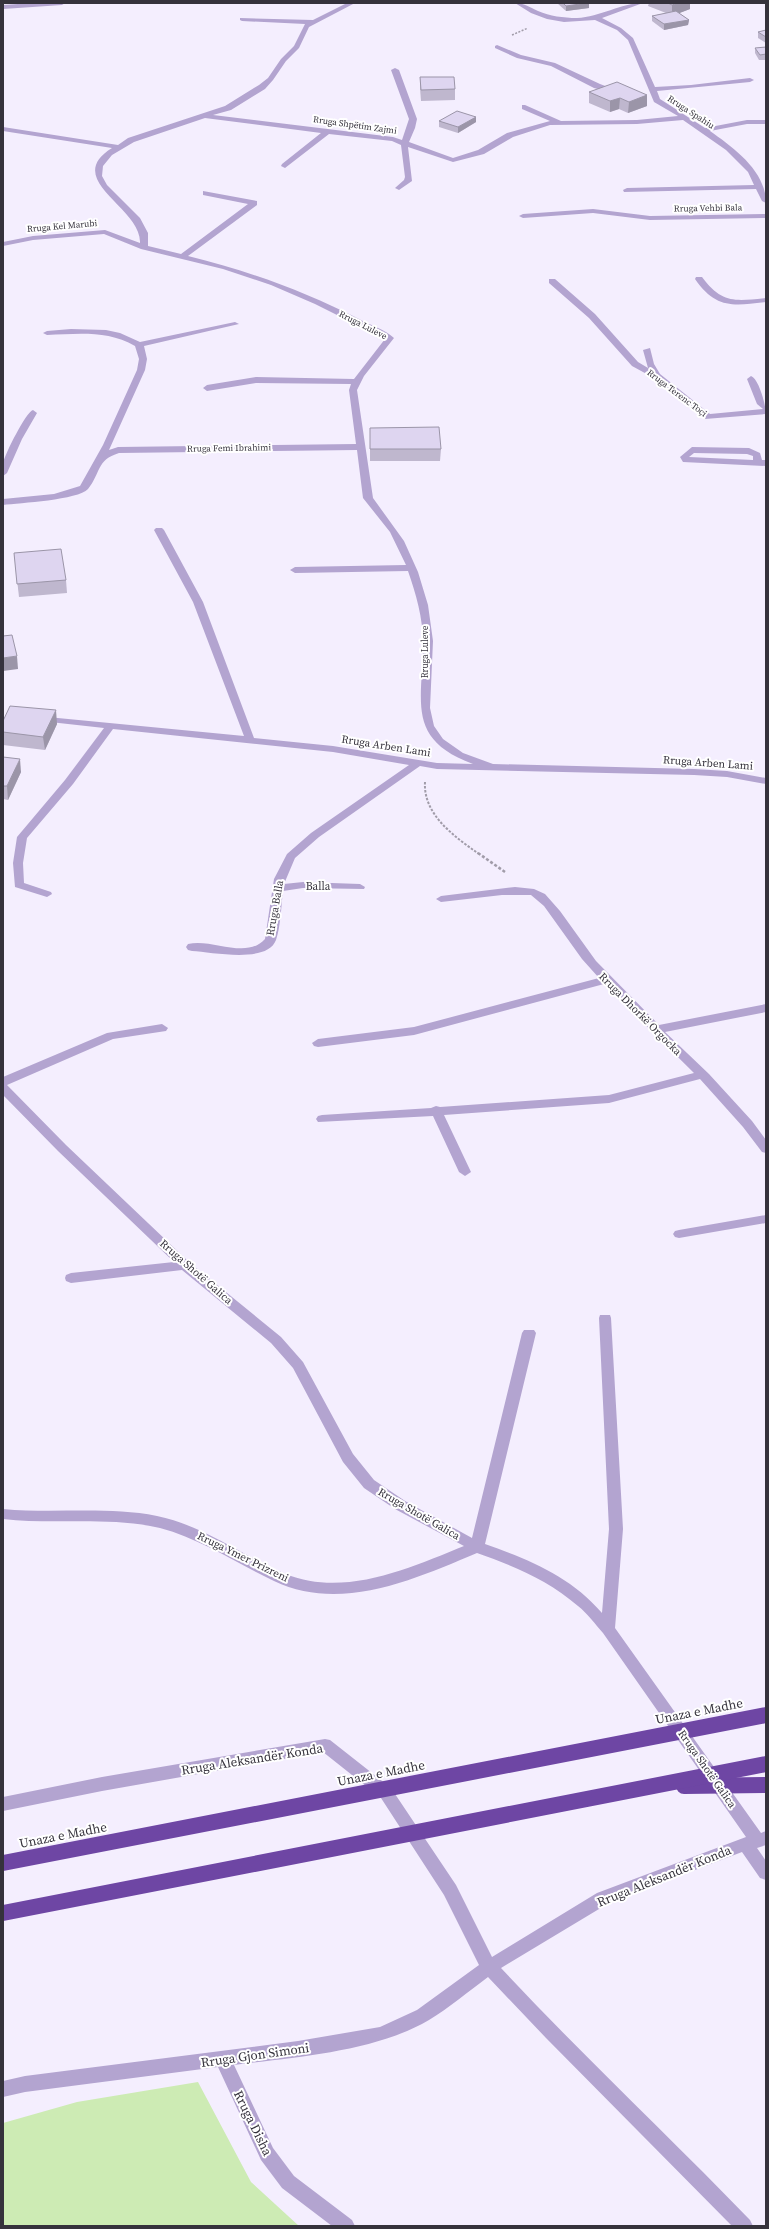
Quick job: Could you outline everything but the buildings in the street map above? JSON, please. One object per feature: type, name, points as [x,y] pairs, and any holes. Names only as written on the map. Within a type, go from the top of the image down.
[{"type":"highway","name":"Unaza e Madhe","points":[[3,1863],[766,1714]]},
{"type":"highway","points":[[3,1913],[766,1764]]},
{"type":"highway","points":[[653,1786],[766,1785]]},
{"type":"street","points":[[3,7],[62,3]]},
{"type":"street","points":[[144,247],[143,230],[137,221],[102,184],[98,175],[98,168],[102,162],[117,147],[131,140],[228,108],[262,87],[271,79],[283,60],[297,47],[303,29],[352,3]]},
{"type":"street","points":[[518,3],[529,10],[550,18],[572,20],[597,18],[640,3]]},
{"type":"street","name":"Rruga Spahiu","points":[[597,18],[619,29],[631,39],[651,93],[661,104],[704,130],[743,162],[751,171],[766,201]]},
{"type":"street","points":[[242,19],[314,22]]},
{"type":"street","points":[[497,47],[519,57],[553,64],[597,86],[627,94]]},
{"type":"street","points":[[395,70],[413,120],[409,137],[405,142],[405,157],[409,174],[408,181],[400,188]]},
{"type":"street","points":[[651,93],[750,80]]},
{"type":"street","points":[[525,107],[559,122]]},
{"type":"street","name":"Rruga Shpëtim Zajmi","points":[[206,116],[405,142],[440,157],[453,160],[481,152],[510,135],[521,131],[559,122],[637,122],[683,118]]},
{"type":"street","points":[[704,130],[747,122],[766,122]]},
{"type":"street","points":[[3,129],[117,147]]},
{"type":"street","points":[[285,166],[328,131]]},
{"type":"street","points":[[627,190],[759,187]]},
{"type":"street","points":[[183,256],[254,203],[206,192]]},
{"type":"street","name":"Rruga Vehbi Bala","points":[[523,216],[593,211],[650,218],[766,216]]},
{"type":"street","name":"Rruga Kel Marubi","points":[[3,244],[33,238],[105,232],[144,247]]},
{"type":"street","name":"Rruga Luleve","points":[[144,247],[183,256],[275,283],[313,299],[390,338],[356,382],[354,390],[360,447],[368,498],[374,509],[393,532],[410,568],[425,615],[427,660],[423,702],[424,715],[430,730],[454,753],[472,762],[491,767]]},
{"type":"street","points":[[698,279],[713,297],[727,303],[766,300]]},
{"type":"street","name":"Rruga Terenc Toçi","points":[[552,281],[592,316],[611,336],[627,357],[657,376],[708,418],[766,411]]},
{"type":"street","points":[[139,345],[235,324]]},
{"type":"street","points":[[3,502],[54,497],[76,492],[88,482],[141,370],[143,359],[139,345],[121,334],[106,332],[47,333]]},
{"type":"street","points":[[648,350],[650,364],[657,376]]},
{"type":"street","points":[[751,379],[761,404],[766,407]]},
{"type":"street","points":[[207,388],[256,380],[356,382]]},
{"type":"street","points":[[3,473],[18,439],[33,413]]},
{"type":"street","name":"Rruga Femi Ibrahimi","points":[[100,458],[105,454],[118,450],[360,447]]},
{"type":"street","points":[[692,450],[748,451],[757,455],[762,463],[686,460],[684,458],[692,450]]},
{"type":"street","points":[[159,530],[198,602],[250,740]]},
{"type":"street","points":[[295,570],[410,568]]},
{"type":"street","name":"Rruga Arben Lami","points":[[34,717],[111,724],[333,749],[417,764],[437,766],[694,772],[727,774],[766,781]]},
{"type":"street","points":[[47,894],[19,885],[18,863],[22,837],[69,782],[111,724]]},
{"type":"street","name":"Rruga Balla","points":[[192,947],[246,952],[264,948],[270,940],[279,879],[291,856],[310,839],[417,764]]},
{"type":"street","name":"Balla","points":[[277,888],[304,886],[360,887]]},
{"type":"street","points":[[441,899],[518,891],[535,892]]},
{"type":"street","name":"Rruga Dhorkë Orgocka","points":[[535,892],[548,902],[558,914],[573,939],[605,980],[751,1127],[766,1149]]},
{"type":"street","points":[[318,1043],[414,1031],[605,980]]},
{"type":"street","points":[[655,1030],[766,1008]]},
{"type":"street","points":[[3,1082],[111,1036],[162,1028]]},
{"type":"street","points":[[322,1119],[436,1110],[575,1103],[609,1099],[701,1075]]},
{"type":"street","name":"Rruga Shotë Galica","points":[[3,1088],[62,1148],[185,1265],[276,1340],[298,1365],[348,1458],[369,1484],[400,1505],[477,1548],[525,1564],[555,1581],[584,1602],[608,1629],[756,1841],[766,1873]]},
{"type":"street","points":[[436,1110],[465,1172]]},
{"type":"street","points":[[679,1234],[766,1219]]},
{"type":"street","points":[[72,1278],[185,1265]]},
{"type":"street","points":[[605,1318],[616,1529],[608,1629]]},
{"type":"street","points":[[477,1548],[529,1333]]},
{"type":"street","name":"Rruga Ymer Prizreni","points":[[3,1514],[64,1519],[119,1518],[156,1522],[189,1530],[283,1579],[322,1588],[385,1581],[416,1572],[477,1548]]},
{"type":"street","name":"Rruga Aleksandër Konda","points":[[3,1804],[102,1784],[326,1745],[386,1793],[450,1890],[489,1967],[603,1898],[756,1841]]},
{"type":"street","points":[[489,1967],[521,2002],[694,2172],[744,2226]]},
{"type":"street","name":"Rruga Gjon Simoni","points":[[3,2089],[25,2084],[223,2060],[298,2049],[382,2034],[423,2015],[489,1967]]},
{"type":"street","name":"Rruga Disha","points":[[223,2060],[267,2154],[288,2182],[346,2226]]},
{"type":"path","points":[[497,47],[493,42],[550,18]]},
{"type":"path","points":[[437,766],[427,775],[424,785],[426,799],[433,815],[452,834],[535,892]]},
{"type":"green space","points":[[198,2082],[251,2182],[299,2226],[3,2226],[3,2123],[77,2102]]}]
